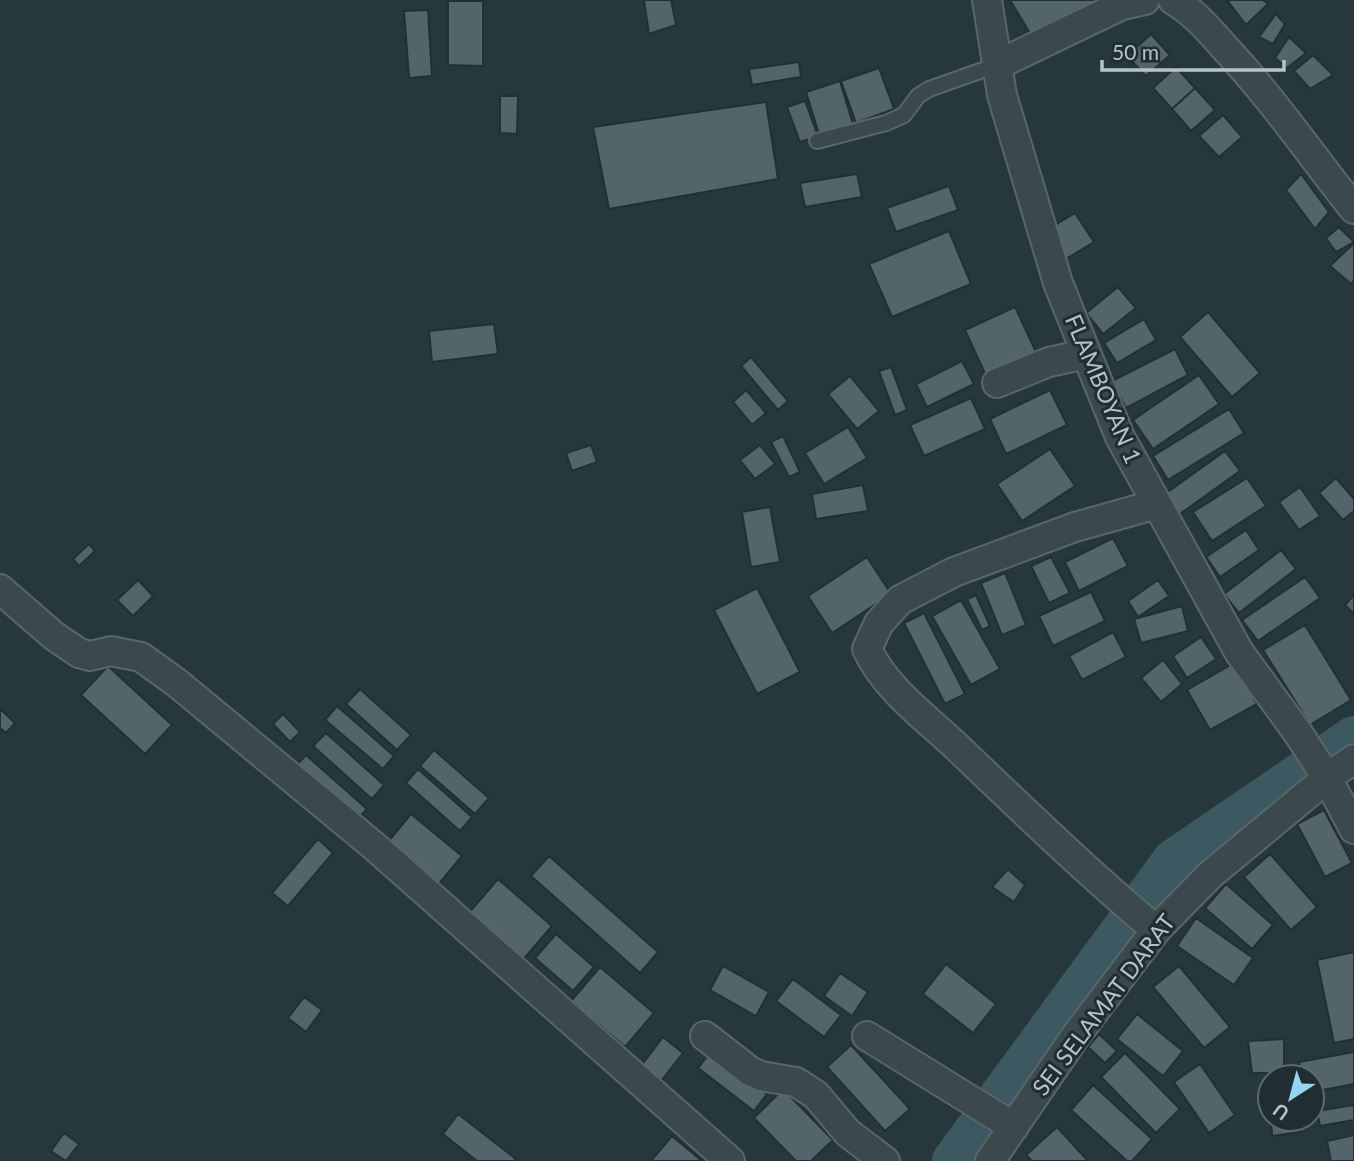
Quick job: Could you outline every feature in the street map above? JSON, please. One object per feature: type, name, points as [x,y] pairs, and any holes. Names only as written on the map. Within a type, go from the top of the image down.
[{"type":"street","name":"FLAMBOYAN 1","points":[[987,0],[1002,95],[1058,283],[1120,437],[1240,652],[1327,778],[1354,829]]},
{"type":"street","points":[[997,65],[1122,5],[1145,0]]},
{"type":"street","points":[[1173,0],[1186,8],[1267,94],[1354,209]]},
{"type":"street","points":[[997,383],[1049,362],[1086,354]]},
{"type":"street","points":[[1151,925],[1114,895],[897,690],[875,666],[867,649],[879,623],[900,600],[954,572],[1076,527],[1157,504]]},
{"type":"street","points":[[0,589],[54,636],[79,653],[90,656],[111,650],[141,657],[177,683],[374,846],[730,1161]]},
{"type":"street","name":"SEI SELAMAT DARAT","points":[[990,1161],[1008,1123],[1075,1037],[1151,925],[1327,778],[1354,759]]},
{"type":"street","points":[[705,1036],[750,1071],[761,1076],[796,1082],[816,1095],[848,1133],[884,1161]]},
{"type":"street","points":[[867,1036],[1008,1123]]},
{"type":"lane","points":[[817,141],[895,119],[904,115],[918,96],[929,89],[997,65]]},
{"type":"building","points":[[644,0],[671,0],[676,25],[649,34]]},
{"type":"building","points":[[1010,0],[1100,0],[1034,40]]},
{"type":"building","points":[[1227,0],[1263,0],[1268,4],[1246,25]]},
{"type":"building","points":[[448,1],[483,1],[483,66],[448,65]]},
{"type":"building","points":[[428,10],[432,76],[409,78],[404,11]]},
{"type":"building","points":[[1276,14],[1285,24],[1273,44],[1259,37]]},
{"type":"building","points":[[1151,34],[1170,55],[1146,76],[1127,56]]},
{"type":"building","points":[[1289,37],[1306,53],[1287,68],[1275,58]]},
{"type":"building","points":[[1313,55],[1333,75],[1310,89],[1294,71]]},
{"type":"building","points":[[799,62],[801,77],[752,85],[749,69]]},
{"type":"building","points":[[1176,67],[1195,88],[1172,109],[1153,88]]},
{"type":"building","points":[[879,68],[894,109],[856,123],[841,81]]},
{"type":"building","points":[[840,81],[853,124],[819,134],[806,92]]},
{"type":"building","points":[[1195,88],[1215,110],[1191,131],[1172,109]]},
{"type":"building","points":[[500,96],[518,96],[517,134],[500,133]]},
{"type":"building","points":[[805,101],[818,136],[800,142],[787,107]]},
{"type":"building","points":[[766,102],[778,179],[609,209],[593,127]]},
{"type":"building","points":[[1223,115],[1242,137],[1219,157],[1199,136]]},
{"type":"building","points":[[857,174],[862,197],[805,207],[800,183]]},
{"type":"building","points":[[1301,174],[1329,212],[1315,229],[1286,190]]},
{"type":"building","points":[[949,186],[958,210],[896,232],[887,208]]},
{"type":"building","points":[[1075,213],[1094,242],[1066,259],[1047,230]]},
{"type":"building","points":[[1339,227],[1354,242],[1336,252],[1326,238]]},
{"type":"building","points":[[949,231],[971,284],[892,317],[869,264]]},
{"type":"building","points":[[1354,243],[1354,280],[1351,284],[1330,266]]},
{"type":"building","points":[[1118,287],[1136,308],[1103,334],[1086,313]]},
{"type":"building","points":[[1015,307],[1037,354],[987,378],[965,330]]},
{"type":"building","points":[[1208,312],[1260,373],[1232,397],[1180,337]]},
{"type":"building","points":[[1144,319],[1156,340],[1117,363],[1104,343]]},
{"type":"building","points":[[494,324],[498,354],[432,362],[429,331]]},
{"type":"building","points":[[1175,349],[1188,375],[1126,408],[1112,381]]},
{"type":"building","points":[[751,357],[788,401],[778,410],[741,366]]},
{"type":"building","points":[[962,361],[974,384],[927,407],[916,384]]},
{"type":"building","points":[[891,367],[907,410],[895,415],[879,371]]},
{"type":"building","points":[[1199,375],[1219,404],[1153,449],[1133,420]]},
{"type":"building","points":[[850,376],[879,411],[857,429],[828,394]]},
{"type":"building","points":[[746,390],[766,413],[752,425],[733,402]]},
{"type":"building","points":[[1050,390],[1067,425],[1006,454],[990,419]]},
{"type":"building","points":[[971,398],[985,429],[924,456],[910,425]]},
{"type":"building","points":[[1229,409],[1244,433],[1168,480],[1153,456]]},
{"type":"building","points":[[848,427],[867,458],[824,484],[805,453]]},
{"type":"building","points":[[783,436],[800,472],[789,477],[771,442]]},
{"type":"building","points":[[591,445],[597,462],[572,471],[566,453]]},
{"type":"building","points":[[760,445],[775,464],[755,479],[740,460]]},
{"type":"building","points":[[1050,449],[1075,486],[1022,521],[997,484]]},
{"type":"building","points":[[1225,451],[1240,471],[1173,519],[1158,499]]},
{"type":"building","points":[[1247,478],[1266,506],[1212,541],[1193,512]]},
{"type":"building","points":[[1336,478],[1354,499],[1354,511],[1343,520],[1319,493]]},
{"type":"building","points":[[863,485],[868,511],[816,519],[812,494]]},
{"type":"building","points":[[1300,487],[1320,516],[1299,530],[1279,502]]},
{"type":"building","points":[[770,507],[780,562],[751,567],[742,512]]},
{"type":"building","points":[[1246,530],[1259,550],[1220,577],[1206,557]]},
{"type":"building","points":[[1113,538],[1128,566],[1079,591],[1065,562]]},
{"type":"building","points":[[89,544],[95,551],[79,566],[73,559]]},
{"type":"building","points":[[1281,550],[1296,569],[1239,613],[1224,594]]},
{"type":"building","points":[[867,557],[891,594],[832,633],[808,596]]},
{"type":"building","points":[[1051,557],[1070,593],[1049,603],[1031,566]]},
{"type":"building","points":[[1005,573],[1026,625],[1002,635],[981,583]]},
{"type":"building","points":[[1305,577],[1320,598],[1258,641],[1242,620]]},
{"type":"building","points":[[138,580],[153,596],[133,616],[117,600]]},
{"type":"building","points":[[1158,580],[1169,596],[1138,617],[1128,601]]},
{"type":"building","points":[[757,588],[800,672],[757,694],[714,610]]},
{"type":"building","points":[[1091,592],[1105,621],[1053,646],[1039,616]]},
{"type":"building","points":[[976,595],[990,626],[982,630],[967,599]]},
{"type":"building","points":[[1354,595],[1354,614],[1345,605]]},
{"type":"building","points":[[961,600],[1000,669],[971,685],[932,616]]},
{"type":"building","points":[[1182,606],[1188,631],[1141,643],[1134,619]]},
{"type":"building","points":[[924,613],[965,694],[945,704],[904,623]]},
{"type":"building","points":[[1305,625],[1351,700],[1310,725],[1263,650]]},
{"type":"building","points":[[1113,632],[1126,657],[1082,680],[1069,656]]},
{"type":"building","points":[[1201,637],[1216,659],[1187,678],[1173,656]]},
{"type":"building","points":[[1163,660],[1182,684],[1161,702],[1141,678]]},
{"type":"building","points":[[1234,663],[1257,704],[1210,730],[1187,690]]},
{"type":"building","points":[[108,666],[172,725],[145,754],[81,695]]},
{"type":"building","points":[[360,689],[411,735],[397,750],[346,704]]},
{"type":"building","points":[[337,706],[394,756],[383,769],[325,720]]},
{"type":"building","points":[[0,709],[15,723],[6,733],[0,728]]},
{"type":"building","points":[[283,714],[300,732],[290,742],[273,724]]},
{"type":"building","points":[[326,733],[384,785],[372,799],[313,746]]},
{"type":"building","points":[[434,750],[489,798],[475,814],[420,766]]},
{"type":"building","points":[[306,755],[367,809],[354,823],[293,769]]},
{"type":"building","points":[[418,769],[472,817],[460,831],[406,783]]},
{"type":"building","points":[[1324,810],[1352,863],[1325,877],[1297,824]]},
{"type":"building","points":[[411,814],[462,856],[438,885],[387,843]]},
{"type":"building","points":[[318,839],[333,853],[288,906],[272,893]]},
{"type":"building","points":[[1270,854],[1317,907],[1291,930],[1244,877]]},
{"type":"building","points":[[549,856],[658,952],[640,973],[531,876]]},
{"type":"building","points":[[1008,869],[1025,885],[1014,902],[992,887]]},
{"type":"building","points":[[498,879],[552,926],[521,962],[467,915]]},
{"type":"building","points":[[1226,884],[1273,925],[1252,949],[1205,908]]},
{"type":"building","points":[[1196,918],[1253,958],[1234,985],[1177,946]]},
{"type":"building","points":[[556,934],[594,967],[573,991],[535,958]]},
{"type":"building","points":[[1354,952],[1354,1039],[1334,1043],[1317,960]]},
{"type":"building","points":[[946,964],[996,1004],[973,1033],[923,994]]},
{"type":"building","points":[[723,966],[769,992],[756,1016],[710,990]]},
{"type":"building","points":[[1179,966],[1230,1027],[1204,1048],[1153,987]]},
{"type":"building","points":[[600,967],[654,1013],[625,1047],[571,1001]]},
{"type":"building","points":[[840,973],[868,992],[852,1016],[824,996]]},
{"type":"building","points":[[793,979],[841,1015],[824,1037],[776,1001]]},
{"type":"building","points":[[304,997],[322,1010],[306,1032],[288,1018]]},
{"type":"building","points":[[1137,1014],[1183,1051],[1163,1076],[1117,1039]]},
{"type":"building","points":[[1099,1034],[1117,1051],[1105,1063],[1088,1047]]},
{"type":"building","points":[[663,1037],[683,1053],[661,1081],[641,1066]]},
{"type":"building","points":[[1284,1039],[1284,1063],[1256,1063],[1256,1073],[1252,1073],[1248,1041]]},
{"type":"building","points":[[851,1045],[910,1109],[885,1131],[827,1067]]},
{"type":"building","points":[[712,1050],[767,1094],[754,1111],[698,1068]]},
{"type":"building","points":[[1354,1052],[1354,1084],[1326,1089],[1326,1063],[1299,1062]]},
{"type":"building","points":[[1125,1053],[1180,1109],[1156,1133],[1101,1077]]},
{"type":"building","points":[[1200,1064],[1235,1115],[1209,1133],[1174,1082]]},
{"type":"building","points":[[1093,1085],[1152,1139],[1132,1161],[1127,1161],[1071,1110]]},
{"type":"building","points":[[783,1089],[833,1140],[811,1161],[796,1161],[754,1118]]},
{"type":"building","points":[[1354,1105],[1354,1120],[1326,1125],[1326,1110]]},
{"type":"building","points":[[458,1114],[516,1159],[477,1161],[443,1134]]},
{"type":"building","points":[[1057,1127],[1088,1161],[1032,1161],[1026,1155]]},
{"type":"building","points":[[64,1133],[79,1144],[66,1161],[51,1151]]},
{"type":"building","points":[[1272,1133],[1293,1133],[1272,1136]]},
{"type":"building","points":[[1354,1135],[1354,1161],[1331,1161],[1327,1141]]},
{"type":"building","points":[[672,1136],[702,1161],[651,1161]]},
{"type":"waterway","points":[[954,1161],[1174,861],[1354,738]]}]
